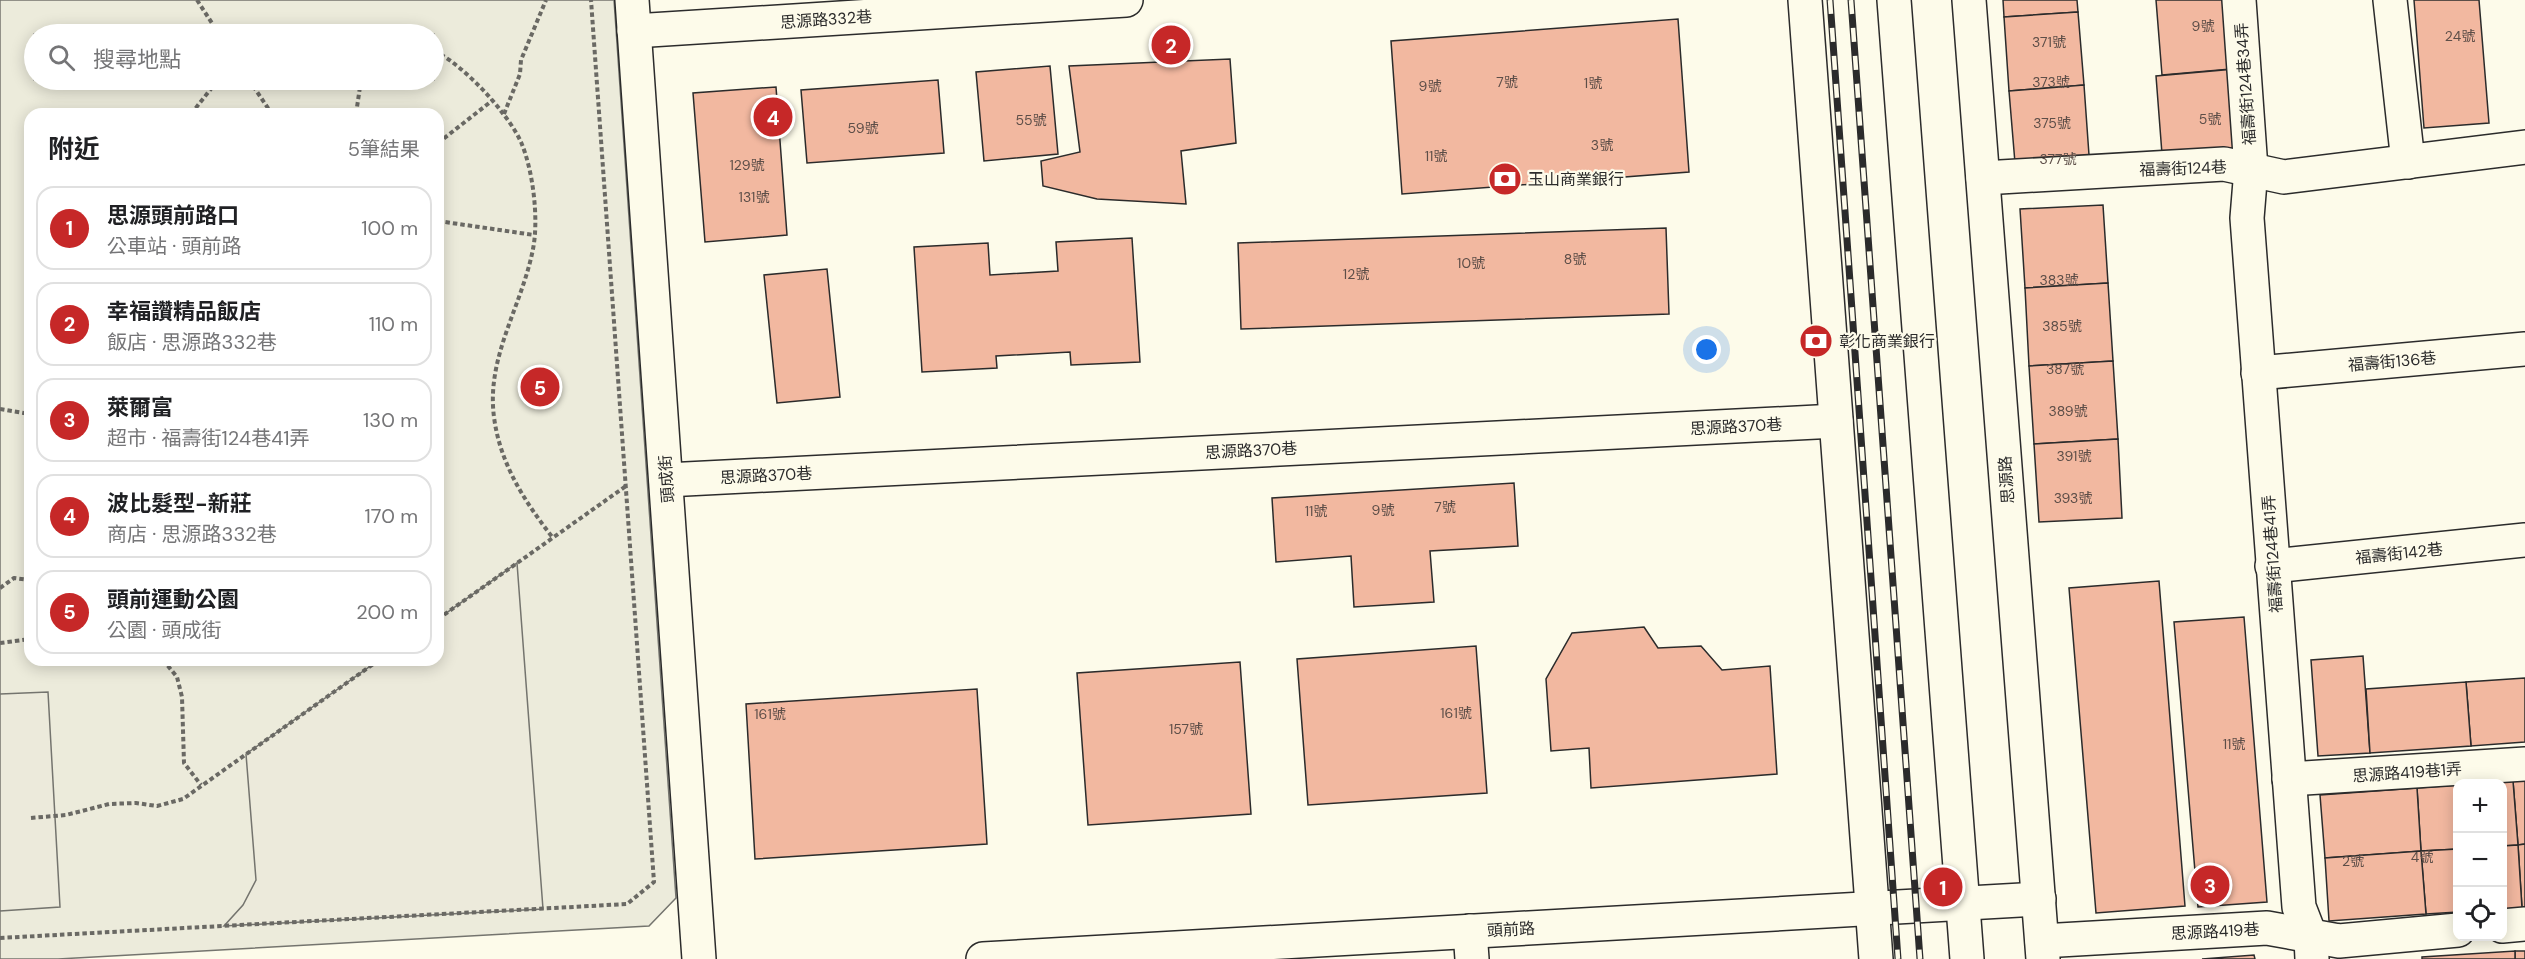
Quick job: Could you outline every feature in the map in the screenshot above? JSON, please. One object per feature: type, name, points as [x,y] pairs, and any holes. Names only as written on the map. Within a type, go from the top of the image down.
[{"type":"street","name":"思源路332巷","points":[[633,15],[1126,0]]},
{"type":"street","points":[[1805,0],[1876,959]]},
{"type":"street","points":[[1894,0],[1967,959]]},
{"type":"street","name":"思源路","points":[[1969,0],[2043,950]]},
{"type":"street","name":"福壽街124巷34弄","points":[[2239,0],[2251,169]]},
{"type":"street","points":[[2390,0],[2408,162]]},
{"type":"street","name":"頭成街","points":[[633,15],[699,959]]},
{"type":"street","name":"福壽街124巷","points":[[1983,178],[2224,164],[2284,177],[2525,147]]},
{"type":"street","name":"福壽街124巷41弄","points":[[2251,169],[2247,218],[2272,566],[2299,907],[2312,948]]},
{"type":"street","name":"福壽街136巷","points":[[2258,373],[2525,350]]},
{"type":"street","name":"思源路370巷","points":[[666,480],[1836,421]]},
{"type":"street","name":"福壽街142巷","points":[[2272,566],[2525,540]]},
{"type":"street","name":"思源路419巷1弄","points":[[2289,779],[2525,764]]},
{"type":"street","name":"頭前路","points":[[983,959],[1471,945],[1873,908],[2038,898]]},
{"type":"street","points":[[2507,926],[2525,924]]},
{"type":"street","name":"思源路419巷","points":[[2043,950],[2267,928],[2312,948],[2339,941],[2453,930]]},
{"type":"path","points":[[197,0],[213,24]]},
{"type":"path","points":[[504,115],[520,74],[521,60],[546,0]]},
{"type":"path","points":[[0,938],[627,904],[654,882],[591,0]]},
{"type":"path","points":[[444,59],[493,100],[504,115],[521,142],[535,200],[533,249],[496,365],[494,416],[504,461],[529,506],[553,538]]},
{"type":"path","points":[[196,108],[210,90]]},
{"type":"path","points":[[256,90],[268,108]]},
{"type":"path","points":[[357,108],[360,90]]},
{"type":"path","points":[[444,138],[493,100]]},
{"type":"path","points":[[444,222],[534,235]]},
{"type":"path","points":[[0,409],[24,413]]},
{"type":"path","points":[[444,615],[626,486]]},
{"type":"path","points":[[0,588],[14,578],[24,579]]},
{"type":"path","points":[[0,643],[24,640]]},
{"type":"path","points":[[168,666],[177,677],[182,697],[184,763],[201,785]]},
{"type":"path","points":[[31,818],[66,815],[109,804],[136,803],[157,806],[183,799],[370,666]]},
{"type":"shaded area","points":[[0,0],[614,0],[676,898],[649,926],[58,959],[0,959]]},
{"type":"shaded area","points":[[517,563],[543,909],[224,926],[243,905],[256,880],[246,754],[371,666],[444,666],[444,615]]},
{"type":"shaded area","points":[[48,692],[60,907],[0,911],[0,694]]},
{"type":"building","points":[[2003,0],[2077,0],[2078,12],[2004,17]]},
{"type":"building","points":[[2156,0],[2225,0],[2231,69],[2162,75]]},
{"type":"building","points":[[2414,0],[2479,0],[2489,123],[2424,128]]},
{"type":"building","points":[[2078,12],[2084,85],[2009,91],[2004,17]]},
{"type":"building","points":[[1678,19],[1689,172],[1402,194],[1391,41]]},
{"type":"building","points":[[1230,59],[1236,143],[1181,151],[1186,204],[1097,199],[1043,186],[1041,161],[1080,152],[1069,66]]},
{"type":"building","points":[[1050,66],[1058,154],[984,161],[976,72]]},
{"type":"building","points":[[2235,69],[2242,147],[2162,154],[2156,76]]},
{"type":"building","points":[[938,80],[944,153],[807,163],[801,90]]},
{"type":"building","points":[[2084,85],[2090,169],[2016,175],[2009,91]]},
{"type":"building","points":[[776,87],[787,235],[705,242],[693,93]]},
{"type":"building","points":[[2103,205],[2108,283],[2025,288],[2020,209]]},
{"type":"building","points":[[1666,228],[1669,314],[1241,329],[1238,243]]},
{"type":"building","points":[[1132,238],[1140,362],[1071,365],[1070,352],[996,356],[997,368],[922,372],[914,247],[988,243],[990,275],[1058,271],[1056,242]]},
{"type":"building","points":[[827,269],[840,397],[777,403],[764,275]]},
{"type":"building","points":[[2108,283],[2113,361],[2029,366],[2025,288]]},
{"type":"building","points":[[2113,361],[2118,439],[2034,444],[2029,366]]},
{"type":"building","points":[[2118,439],[2122,518],[2039,522],[2034,444]]},
{"type":"building","points":[[1514,483],[1518,546],[1430,551],[1434,602],[1354,607],[1351,556],[1276,562],[1272,498]]},
{"type":"building","points":[[2159,581],[2185,906],[2096,913],[2069,588]]},
{"type":"building","points":[[2244,617],[2267,902],[2198,907],[2174,622]]},
{"type":"building","points":[[1644,627],[1658,648],[1701,646],[1722,670],[1770,666],[1777,774],[1591,788],[1589,748],[1551,751],[1546,679],[1572,633]]},
{"type":"building","points":[[1476,646],[1487,793],[1308,805],[1297,659]]},
{"type":"building","points":[[2363,656],[2370,753],[2318,756],[2311,660]]},
{"type":"building","points":[[1240,662],[1251,814],[1088,825],[1077,673]]},
{"type":"building","points":[[2525,678],[2525,742],[2471,746],[2466,682]]},
{"type":"building","points":[[2466,682],[2471,746],[2370,753],[2366,689]]},
{"type":"building","points":[[977,689],[987,844],[755,859],[746,704]]},
{"type":"building","points":[[2525,780],[2525,844],[2518,845],[2513,781]]},
{"type":"building","points":[[2513,781],[2518,845],[2507,846],[2507,782]]},
{"type":"building","points":[[2453,785],[2453,849],[2421,851],[2417,788]]},
{"type":"building","points":[[2417,788],[2421,851],[2325,858],[2320,795]]},
{"type":"building","points":[[2525,844],[2525,908],[2522,908],[2518,845]]},
{"type":"building","points":[[2518,845],[2522,908],[2507,909],[2507,846]]},
{"type":"building","points":[[2453,849],[2453,912],[2426,914],[2421,851]]},
{"type":"building","points":[[2421,851],[2426,914],[2329,921],[2325,858]]},
{"type":"building","points":[[2515,951],[2525,951],[2525,959],[2515,959]]},
{"type":"building","points":[[2515,951],[2515,959],[2422,959],[2422,957]]},
{"type":"building","points":[[2254,955],[2255,959],[2202,959]]},
{"type":"railway","points":[[1830,0],[1898,959]]},
{"type":"railway","points":[[1851,0],[1920,959]]},
{"type":"place","name":"幸福讚精品飯店","points":[[1171,45]]},
{"type":"place","name":"波比髮型-新莊","points":[[773,117]]},
{"type":"place","name":"玉山商業銀行","points":[[1505,179]]},
{"type":"place","name":"彰化商業銀行","points":[[1816,341]]},
{"type":"place","name":"頭前運動公園","points":[[540,387]]},
{"type":"place","name":"萊爾富","points":[[2210,885]]},
{"type":"place","name":"思源頭前路口","points":[[1943,887]]}]
